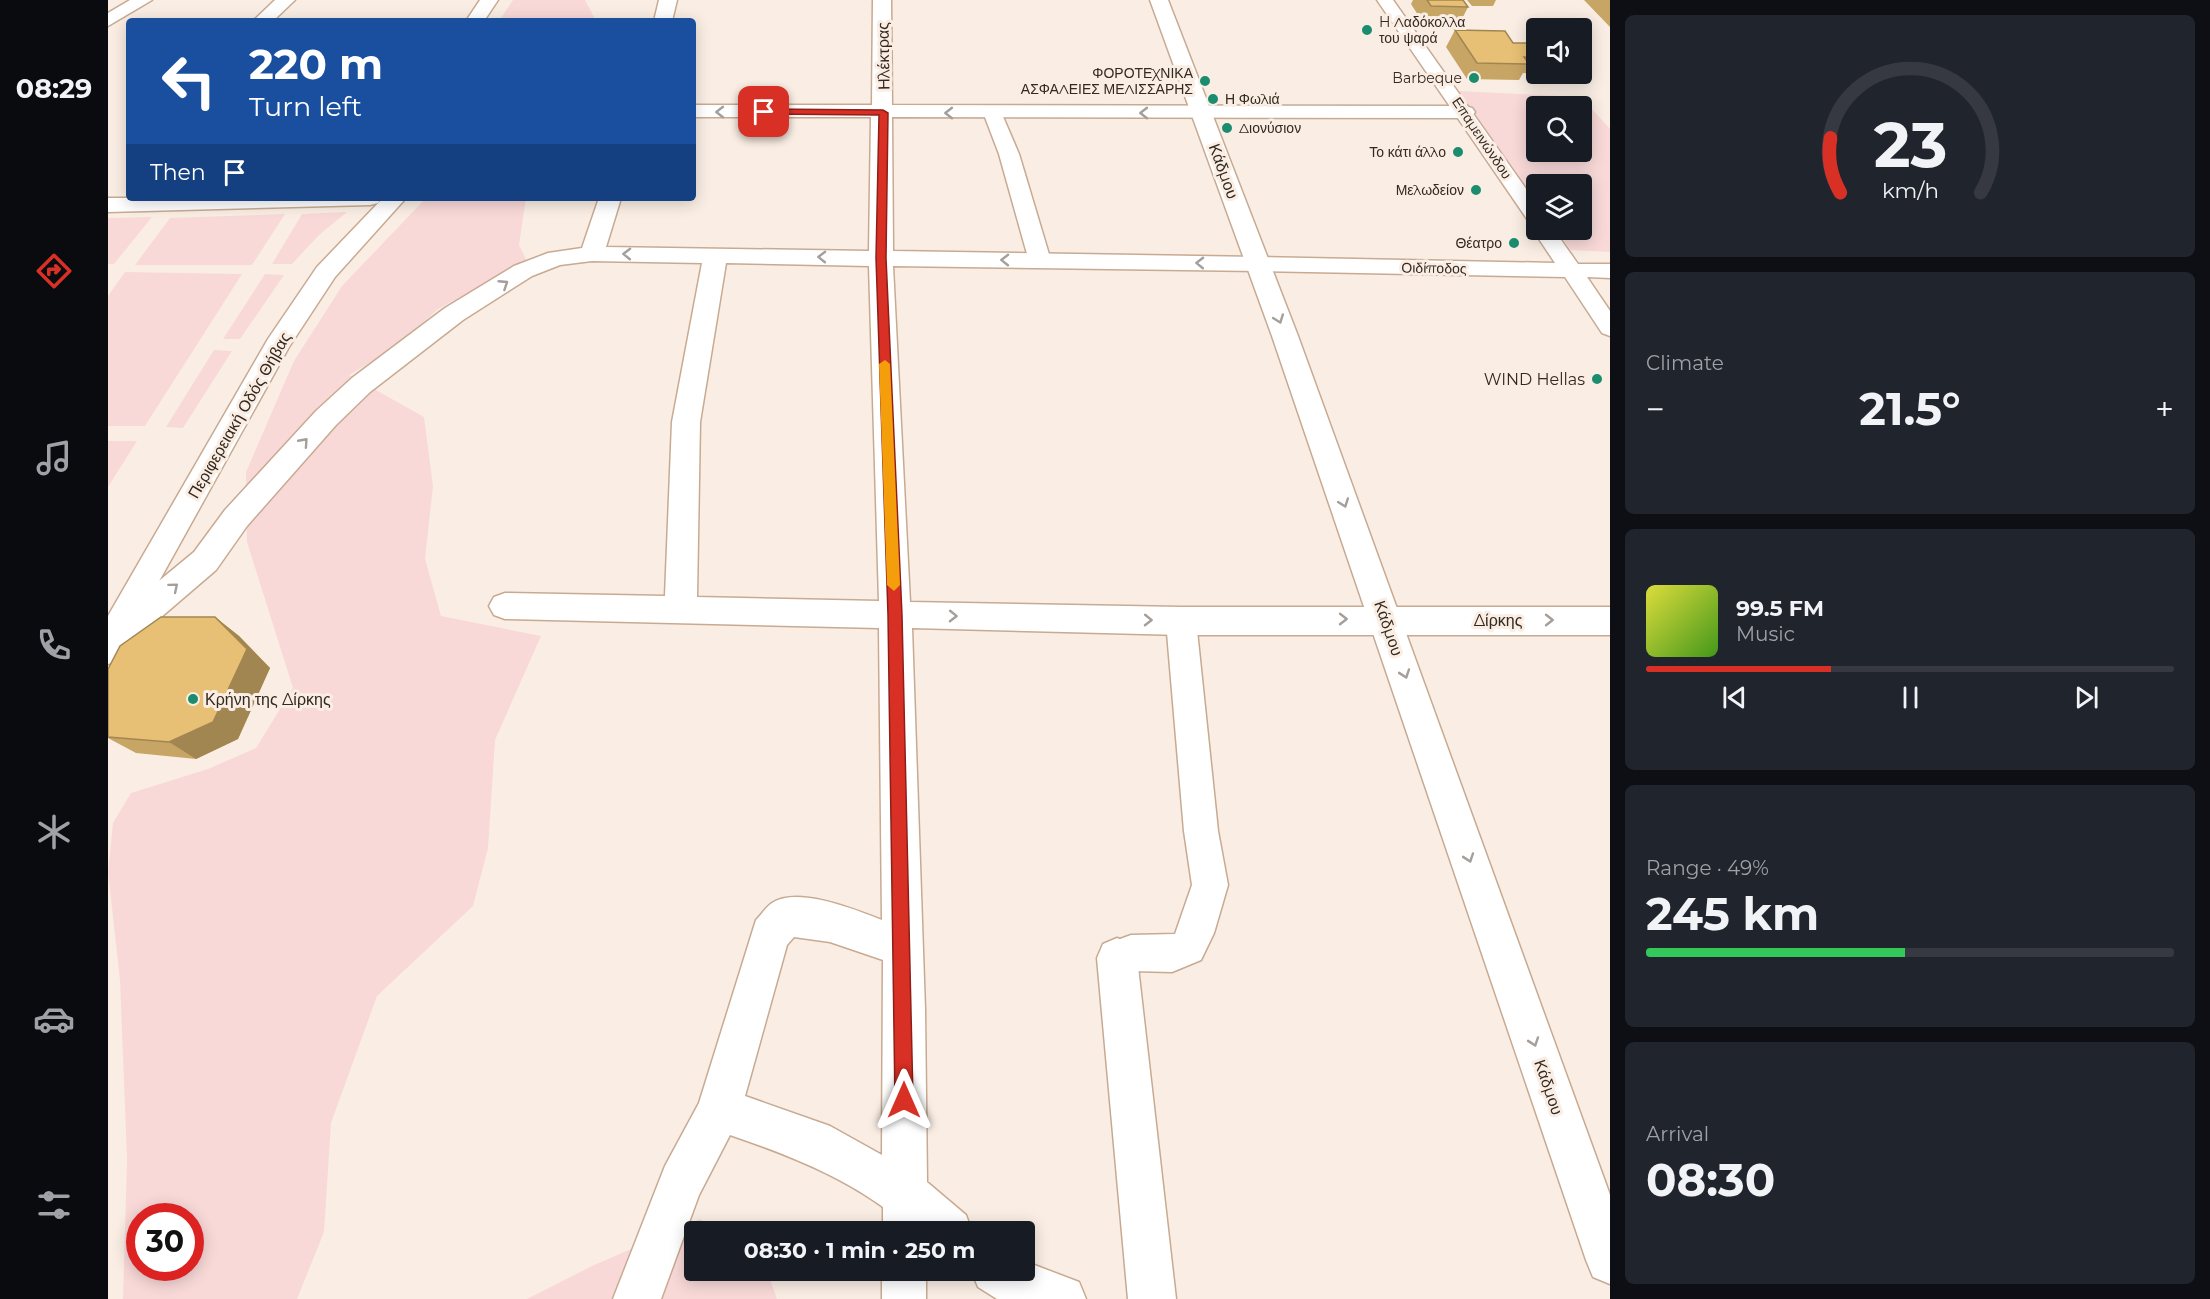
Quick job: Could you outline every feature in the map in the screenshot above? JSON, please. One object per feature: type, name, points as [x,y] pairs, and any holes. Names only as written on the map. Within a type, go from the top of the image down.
[{"type":"street","points":[[265,18],[286,0]]},
{"type":"street","points":[[478,18],[489,0]]},
{"type":"street","points":[[664,18],[668,0]]},
{"type":"street","name":"Ηλέκτρας","points":[[882,0],[881,258],[895,615],[902,947],[904,1211]]},
{"type":"street","name":"Κάδμου","points":[[1159,0],[1258,264],[1386,619],[1610,1260]]},
{"type":"street","name":"Επαμεινώνδου","points":[[1385,0],[1465,112],[1526,203]]},
{"type":"street","points":[[108,21],[140,1]]},
{"type":"street","points":[[696,111],[1465,112]]},
{"type":"street","points":[[992,112],[1009,154],[1040,261]]},
{"type":"street","points":[[108,205],[258,201]]},
{"type":"street","name":"Περιφερειακή Οδός Θήβας","points":[[110,644],[278,345],[326,272],[392,201]]},
{"type":"street","points":[[592,254],[609,201]]},
{"type":"street","points":[[1551,240],[1610,328]]},
{"type":"street","points":[[110,644],[205,561],[236,518],[326,418],[361,385],[454,314],[523,271],[556,258],[592,254],[1258,264]]},
{"type":"street","points":[[681,610],[686,422],[715,256]]},
{"type":"street","name":"Οιδίποδος","points":[[1258,264],[1610,272]]},
{"type":"street","name":"Δίρκης","points":[[505,606],[1181,621],[1386,619],[1610,621]]},
{"type":"street","points":[[1152,1299],[1117,958],[1131,953],[1172,954],[1188,947],[1196,933],[1210,885],[1201,831],[1181,621]]},
{"type":"street","points":[[637,1299],[681,1182],[696,1158],[719,1109],[770,934],[785,917],[822,920],[902,947]]},
{"type":"street","points":[[719,1109],[814,1142],[904,1211],[925,1221]]},
{"type":"street","points":[[904,1281],[904,1299]]},
{"type":"street","points":[[1012,1281],[1022,1287],[1062,1299]]},
{"type":"shaded area","points":[[513,0],[585,0],[594,18],[501,18]]},
{"type":"shaded area","points":[[1459,91],[1561,96],[1526,96],[1526,162],[1592,162],[1592,109],[1610,129],[1610,252],[1571,250],[1564,240],[1592,240],[1592,174],[1526,174],[1526,187]]},
{"type":"shaded area","points":[[423,201],[526,201],[519,245],[527,261],[438,309],[397,347],[349,375],[424,417],[433,486],[425,559],[441,616],[541,636],[495,740],[488,848],[473,906],[377,996],[331,1123],[324,1232],[297,1299],[123,1299],[127,1159],[120,980],[108,872],[113,823],[131,793],[208,769],[256,748],[293,688],[247,542],[246,472],[294,361],[342,286]]},
{"type":"shaded area","points":[[347,212],[319,235],[292,264],[272,264],[302,214]]},
{"type":"shaded area","points":[[285,214],[252,265],[135,265],[170,218]]},
{"type":"shaded area","points":[[152,217],[114,264],[108,264],[108,218]]},
{"type":"shaded area","points":[[125,272],[242,274],[145,426],[108,426],[108,296]]},
{"type":"shaded area","points":[[265,274],[284,275],[240,339],[223,339]]},
{"type":"shaded area","points":[[214,350],[232,351],[183,428],[166,427]]},
{"type":"shaded area","points":[[108,441],[137,441],[108,487]]},
{"type":"shaded area","points":[[684,1226],[684,1281],[771,1281],[777,1299],[527,1299],[592,1266]]},
{"type":"building","points":[[1427,0],[1463,0],[1468,7],[1431,6]]},
{"type":"building","points":[[1455,30],[1505,31],[1513,43],[1526,43],[1526,57],[1524,57],[1526,64],[1477,63]]},
{"type":"building","name":"Κρήνη της Δίρκης","points":[[161,617],[215,617],[247,649],[213,722],[169,742],[108,737],[108,669],[120,646]]},
{"type":"slow traffic","points":[[885,364],[894,585]]},
{"type":"place","name":"H Λαδόκολλα του ψαρά","points":[[1367,30]]},
{"type":"place","name":"Barbeque","points":[[1474,78]]},
{"type":"place","name":"ΦΟΡΟΤΕΧΝΙΚΑ ΑΣΦΑΛΕΙΕΣ ΜΕΛΙΣΣΑΡΗΣ","points":[[1205,81]]},
{"type":"place","name":"Η Φωλιά","points":[[1213,99]]},
{"type":"place","name":"Διονύσιον","points":[[1227,128]]},
{"type":"place","name":"Το κάτι άλλο","points":[[1458,152]]},
{"type":"place","name":"Μελωδείον","points":[[1476,190]]},
{"type":"place","name":"Θέατρο","points":[[1514,243]]},
{"type":"place","name":"WIND Hellas","points":[[1597,379]]},
{"type":"place","name":"Κρήνη της Δίρκης","points":[[193,699]]},
{"type":"route","points":[[764,112],[883,113],[881,258],[895,615],[904,1100]]}]
